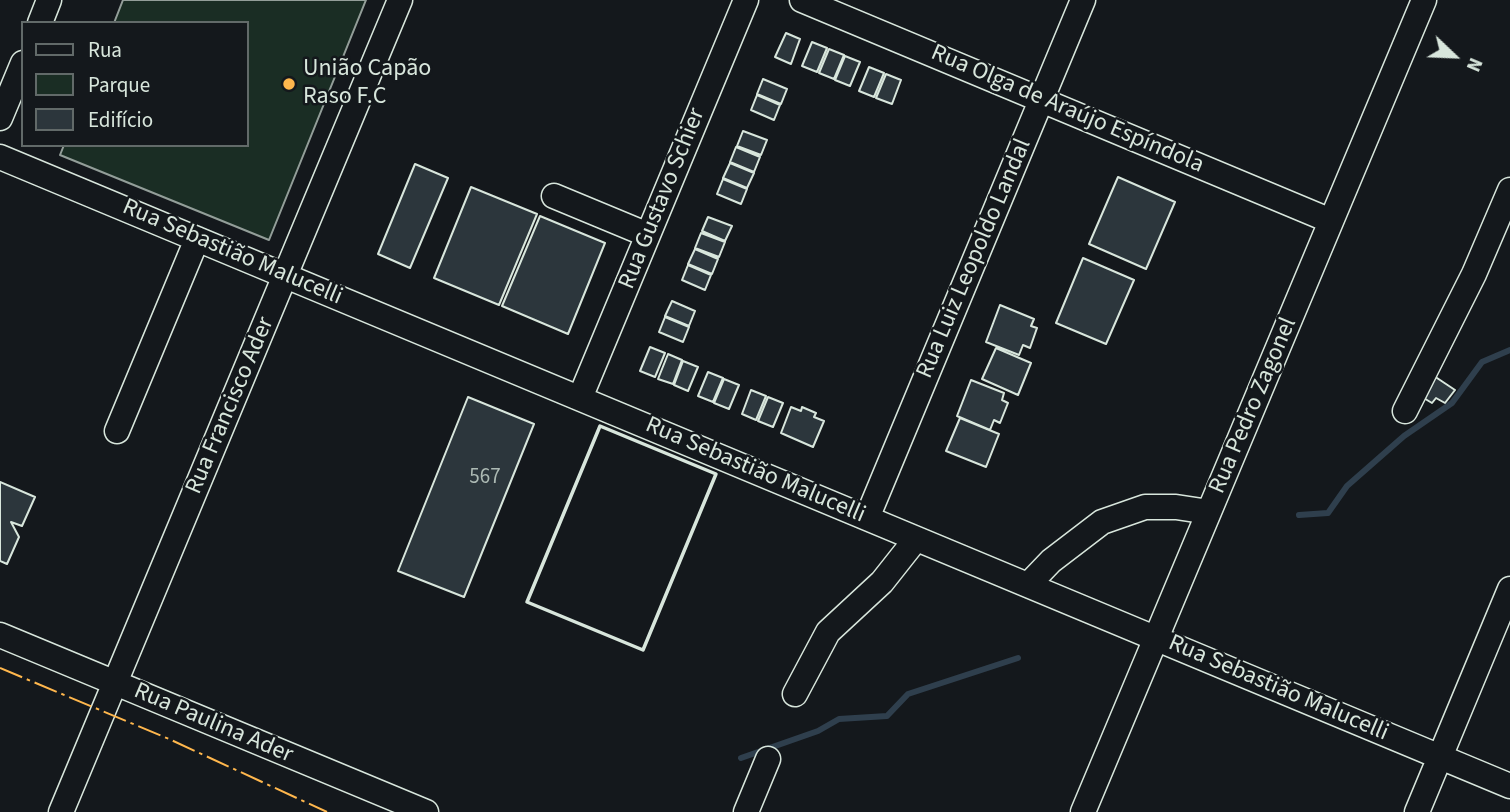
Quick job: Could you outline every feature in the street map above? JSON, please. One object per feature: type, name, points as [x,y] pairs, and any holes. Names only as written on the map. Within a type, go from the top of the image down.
[{"type":"street","points":[[41,21],[49,0]]},
{"type":"street","name":"Rua Francisco Ader","points":[[61,812],[400,0]]},
{"type":"street","name":"Rua Gustavo Schier","points":[[580,398],[746,0]]},
{"type":"street","name":"Rua Olga de Araújo Espíndola","points":[[802,0],[1331,221]]},
{"type":"street","name":"Rua Luiz Leopoldo Landal","points":[[866,518],[1083,0]]},
{"type":"street","name":"Rua Pedro Zagonel","points":[[1083,812],[1424,0]]},
{"type":"street","points":[[0,118],[21,69]]},
{"type":"street","name":"Rua Sebastião Malucelli","points":[[0,157],[1510,786]]},
{"type":"street","points":[[1405,411],[1474,274],[1510,190]]},
{"type":"street","points":[[554,196],[648,235]]},
{"type":"street","points":[[117,431],[197,239]]},
{"type":"street","points":[[1028,585],[1051,561],[1102,522],[1145,507],[1175,507],[1209,512]]},
{"type":"street","points":[[795,694],[828,632],[882,583],[916,538]]},
{"type":"street","points":[[1417,812],[1510,589]]},
{"type":"street","name":"Rua Paulina Ader","points":[[0,635],[415,810]]},
{"type":"street","points":[[746,812],[768,759]]},
{"type":"green space","name":"União Capão Raso F.C","points":[[123,0],[366,0],[269,240],[60,155],[63,147],[248,147],[248,21],[115,21]]},
{"type":"building","points":[[786,33],[800,39],[791,64],[775,57]]},
{"type":"building","points":[[812,42],[827,48],[817,72],[802,66]]},
{"type":"building","points":[[829,49],[844,55],[834,79],[819,73]]},
{"type":"building","points":[[845,56],[860,62],[850,86],[835,80]]},
{"type":"building","points":[[869,67],[884,73],[874,97],[859,91]]},
{"type":"building","points":[[886,74],[901,80],[892,104],[876,98]]},
{"type":"building","points":[[763,79],[787,89],[781,104],[757,94]]},
{"type":"building","points":[[757,95],[780,105],[774,120],[751,110]]},
{"type":"building","points":[[743,131],[767,140],[761,155],[737,146]]},
{"type":"building","points":[[736,147],[760,157],[754,172],[730,162]]},
{"type":"building","points":[[730,163],[754,173],[747,188],[723,178]]},
{"type":"building","points":[[415,164],[448,178],[410,268],[378,254]]},
{"type":"building","points":[[1118,177],[1175,202],[1146,269],[1089,244]]},
{"type":"building","points":[[723,179],[747,189],[741,204],[717,194]]},
{"type":"building","points":[[471,187],[537,214],[499,305],[434,278]]},
{"type":"building","points":[[540,216],[605,243],[568,334],[502,306]]},
{"type":"building","points":[[708,217],[732,226],[725,241],[702,231]]},
{"type":"building","points":[[701,233],[725,242],[719,257],[695,248]]},
{"type":"building","points":[[695,249],[718,259],[712,274],[688,264]]},
{"type":"building","points":[[1083,258],[1134,280],[1106,344],[1056,323]]},
{"type":"building","points":[[688,265],[711,275],[705,290],[682,280]]},
{"type":"building","points":[[672,301],[695,311],[689,326],[665,316]]},
{"type":"building","points":[[1000,305],[1034,319],[1031,326],[1037,328],[1030,348],[1023,345],[1019,355],[986,342]]},
{"type":"building","points":[[665,317],[689,327],[683,342],[659,332]]},
{"type":"building","points":[[650,347],[665,353],[655,377],[640,371]]},
{"type":"building","points":[[996,348],[1031,363],[1018,395],[982,379]]},
{"type":"building","points":[[668,354],[682,360],[673,384],[658,379]]},
{"type":"building","points":[[683,361],[698,367],[688,391],[674,385]]},
{"type":"building","points":[[708,372],[723,378],[713,402],[698,396]]},
{"type":"building","points":[[1434,376],[1455,390],[1445,403],[1436,398],[1432,403],[1422,397]]},
{"type":"building","points":[[724,379],[739,385],[729,409],[714,403]]},
{"type":"building","points":[[971,380],[1004,393],[1002,400],[1008,403],[1000,423],[994,420],[990,430],[957,416]]},
{"type":"building","points":[[751,390],[766,396],[756,420],[742,414]]},
{"type":"building","points":[[468,397],[534,424],[464,597],[398,571]]},
{"type":"building","points":[[768,397],[783,403],[773,427],[758,421]]},
{"type":"building","points":[[791,407],[801,411],[802,407],[816,413],[814,417],[824,421],[813,447],[781,433]]},
{"type":"building","points":[[960,418],[999,434],[986,467],[946,451]]},
{"type":"building","points":[[0,482],[35,497],[22,526],[11,522],[19,537],[7,564],[0,561]]},
{"type":"waterway","points":[[1299,515],[1328,513],[1347,486],[1404,436],[1452,403],[1482,362],[1510,350]]},
{"type":"waterway","points":[[741,758],[818,731],[839,719],[887,716],[908,694],[1018,658]]},
{"type":"wall","points":[[600,426],[716,474],[643,650],[527,602],[600,426]]},
{"type":"power","points":[[0,668],[169,739],[327,812]]},
{"type":"place","name":"União Capão Raso F.C","points":[[289,84]]}]
